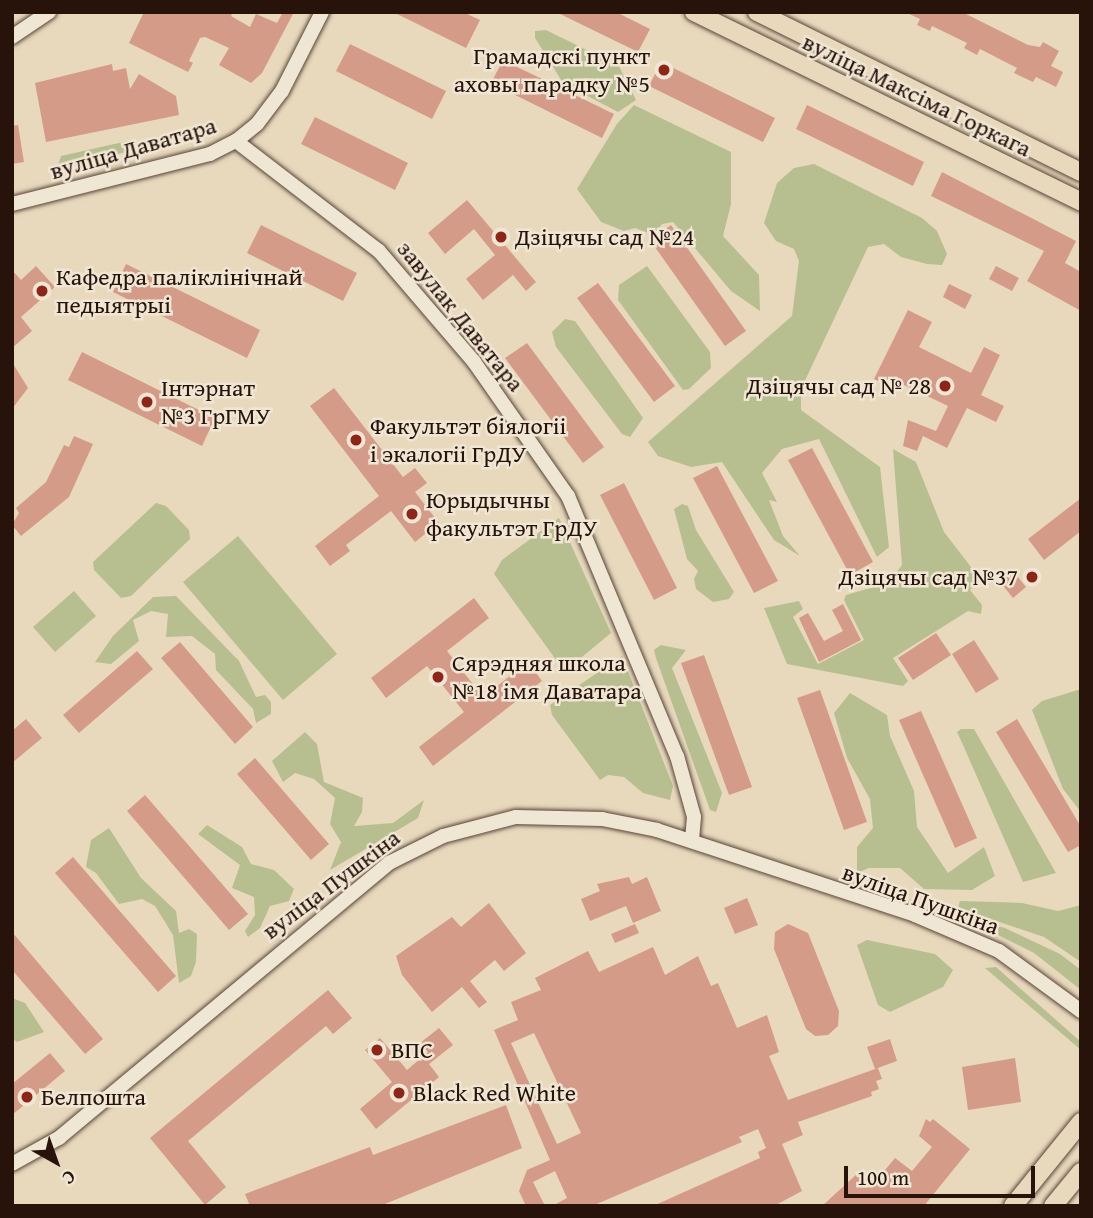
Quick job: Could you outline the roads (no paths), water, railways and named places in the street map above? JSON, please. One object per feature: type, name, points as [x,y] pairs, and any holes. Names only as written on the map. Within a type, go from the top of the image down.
[{"type":"main road","name":"вуліца Максіма Горкага","points":[[694,12],[1081,202]]},
{"type":"main road","name":"вуліца Максіма Горкага","points":[[757,12],[1081,172]]},
{"type":"main road","points":[[949,138],[962,113]]},
{"type":"main road","points":[[1013,1206],[1081,1122]]},
{"type":"main road","points":[[1053,1206],[1081,1172]]},
{"type":"street","points":[[12,37],[49,12]]},
{"type":"street","name":"вуліца Даватара","points":[[12,204],[210,154],[236,141],[257,124],[282,91],[322,12]]},
{"type":"street","name":"завулак Даватара","points":[[236,141],[379,251],[474,362],[568,496],[685,778],[694,817],[692,841]]},
{"type":"street","name":"вуліца Пушкіна","points":[[12,1164],[59,1138],[249,976],[416,846],[482,824],[554,815],[602,819],[692,841],[964,934],[1030,969],[1081,1011]]},
{"type":"place","name":"Грамадскі пункт аховы парадку №5","points":[[664,70]]},
{"type":"place","name":"Дзіцячы сад №24","points":[[501,237]]},
{"type":"place","name":"Кафедра паліклінічнай педыятрыі","points":[[42,291]]},
{"type":"place","name":"Дзіцячы сад № 28","points":[[945,386]]},
{"type":"place","name":"Інтэрнат №3 ГрГМУ","points":[[147,402]]},
{"type":"place","name":"Факультэт біялогіі і экалогіі ГрДУ","points":[[356,440]]},
{"type":"place","name":"Юрыдычны факультэт ГрДУ","points":[[412,514]]},
{"type":"place","name":"Дзіцячы сад №37","points":[[1032,577]]},
{"type":"place","name":"Сярэдняя школа №18 імя Даватара","points":[[438,677]]},
{"type":"place","name":"ВПС","points":[[377,1050]]},
{"type":"place","name":"Black Red White","points":[[399,1093]]},
{"type":"place","name":"Белпошта","points":[[27,1097]]}]
